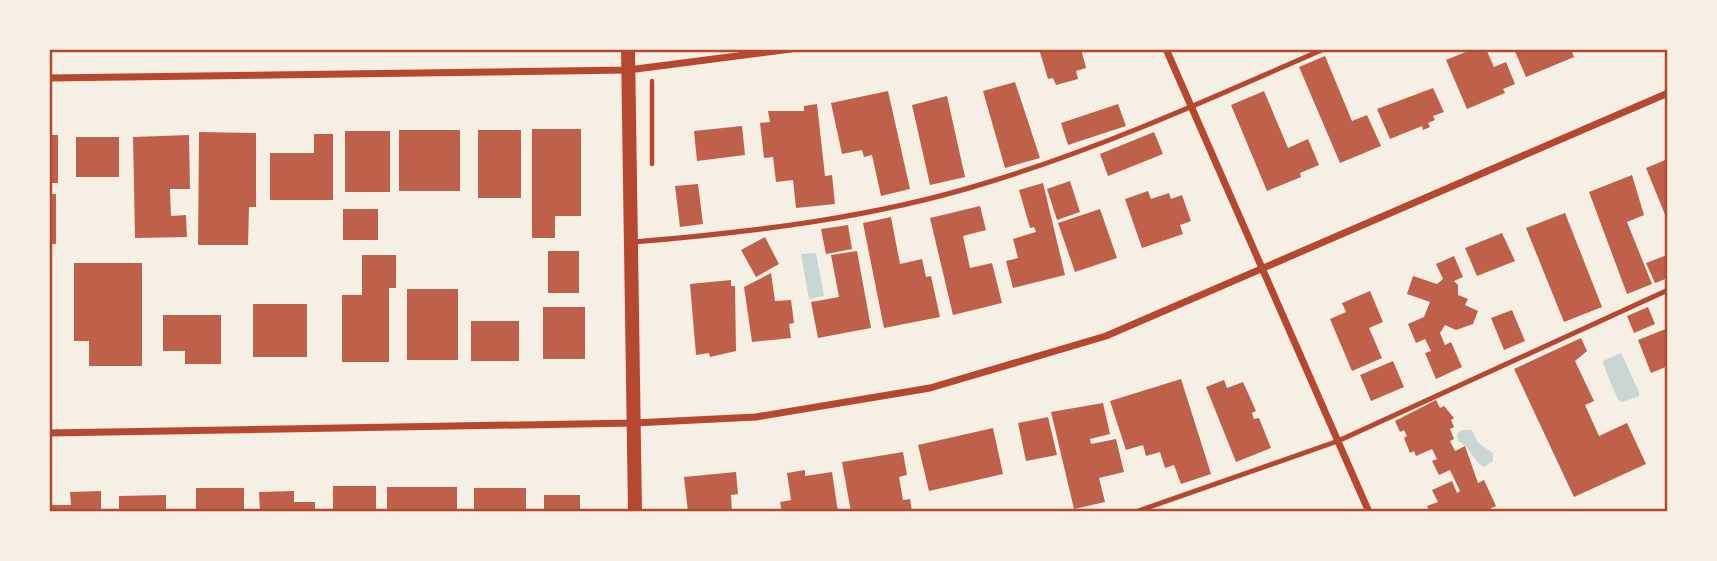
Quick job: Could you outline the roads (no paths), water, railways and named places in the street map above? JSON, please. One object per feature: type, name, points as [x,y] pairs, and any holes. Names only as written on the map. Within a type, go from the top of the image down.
[{"type":"main road","points":[[628,49],[635,512]]},
{"type":"street","points":[[49,78],[628,70],[791,49]]},
{"type":"street","points":[[1166,49],[1369,512]]},
{"type":"street","points":[[49,433],[634,423],[756,417],[930,388],[1107,336],[1263,271],[1668,93]]},
{"type":"lane","points":[[631,242],[722,235],[899,206],[988,183],[1192,107],[1324,49]]},
{"type":"lane","points":[[1135,512],[1338,441],[1668,290]]}]
